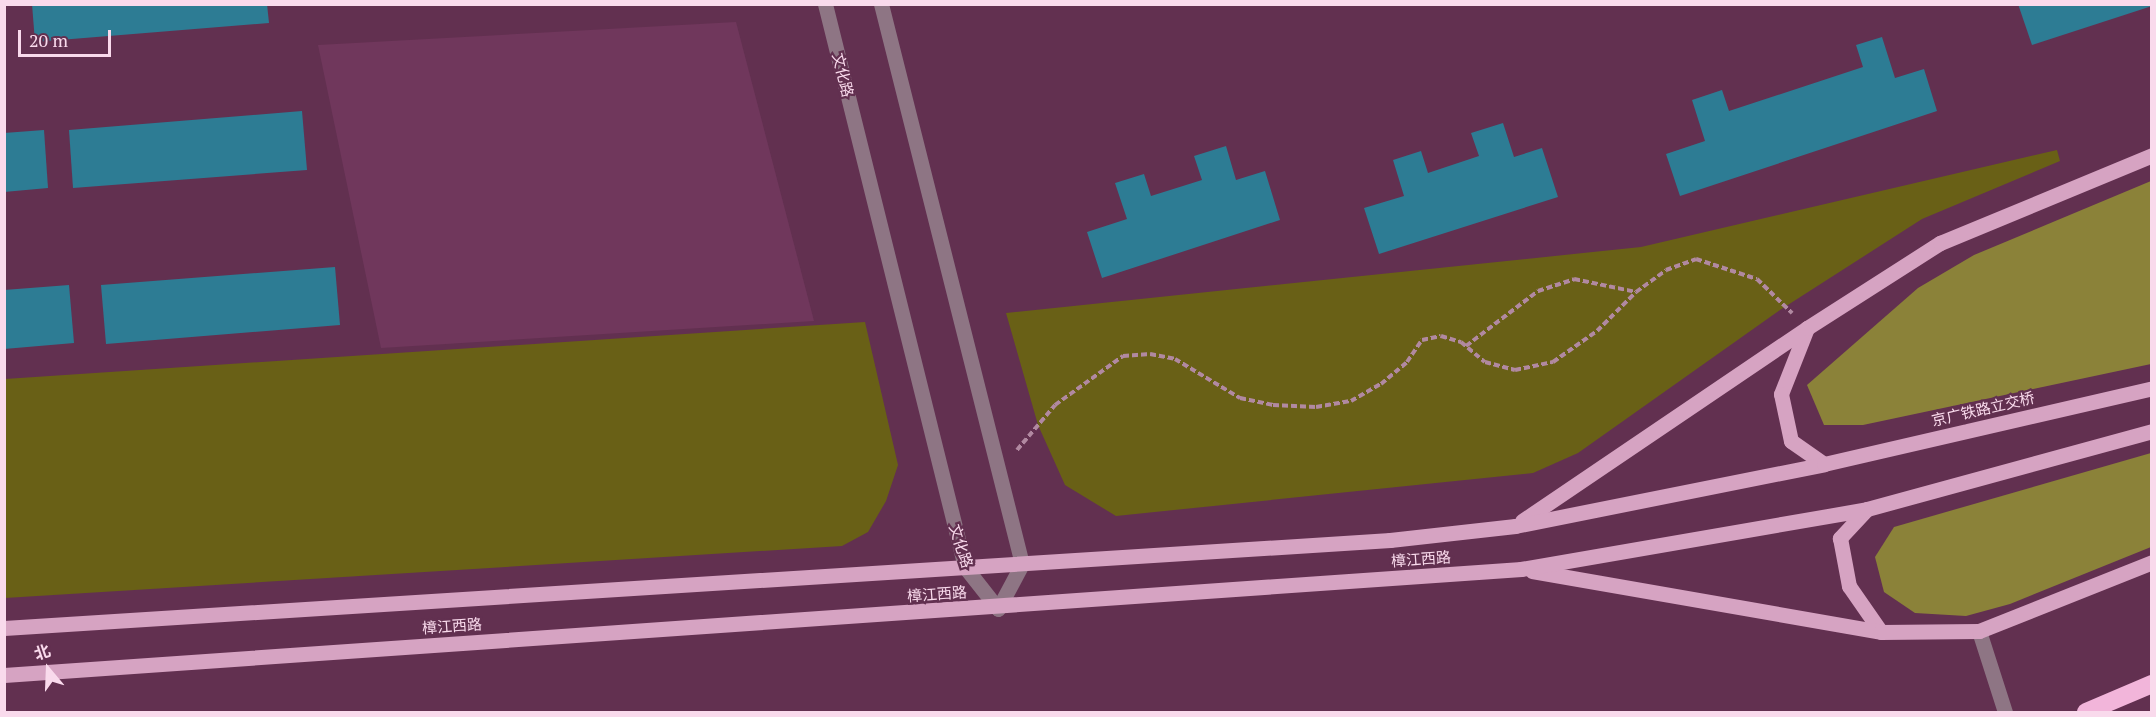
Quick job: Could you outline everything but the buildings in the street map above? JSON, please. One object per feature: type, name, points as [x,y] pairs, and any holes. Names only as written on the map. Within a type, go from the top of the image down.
[{"type":"highway","points":[[2086,712],[2151,684]]},
{"type":"main road","points":[[1515,526],[1807,328],[1940,243],[2151,155]]},
{"type":"main road","points":[[1807,328],[1781,394],[1791,441],[1824,464]]},
{"type":"main road","name":"京广铁路立交桥","points":[[1824,464],[2151,388]]},
{"type":"main road","points":[[1881,632],[1849,586],[1840,538],[1867,509],[2151,431]]},
{"type":"main road","name":"樟江西路","points":[[4,628],[1390,540],[1515,526],[1824,464]]},
{"type":"main road","name":"樟江西路","points":[[4,675],[998,609],[1521,569],[1867,509]]},
{"type":"main road","points":[[1521,569],[1881,632],[1979,631],[2151,562]]},
{"type":"street","name":"文化路","points":[[825,4],[964,567],[998,609]]},
{"type":"street","points":[[881,4],[1022,564],[998,609]]},
{"type":"street","points":[[1979,631],[2005,712]]},
{"type":"path","points":[[999,471],[1055,405],[1123,356],[1150,354],[1175,358],[1240,398],[1273,405],[1316,407],[1351,401],[1381,384],[1407,362],[1422,340],[1441,336],[1466,346],[1485,362],[1515,370],[1553,362],[1598,331],[1636,292],[1666,270],[1696,259],[1757,279],[1807,328]]},
{"type":"path","points":[[1466,346],[1538,291],[1574,279],[1636,292]]},
{"type":"shaded area","points":[[736,22],[814,321],[381,348],[318,45]]},
{"type":"shaded area","points":[[2057,150],[2060,161],[1922,219],[1780,310],[1578,453],[1533,473],[1116,516],[1065,485],[1038,425],[1006,313],[1641,247]]},
{"type":"shaded area","points":[[2151,181],[2151,364],[1863,425],[1824,425],[1807,385],[1918,288],[1974,255]]},
{"type":"shaded area","points":[[865,322],[898,465],[886,501],[868,532],[842,546],[5,598],[5,379]]},
{"type":"shaded area","points":[[2151,453],[2151,547],[2010,604],[1966,616],[1915,613],[1884,592],[1875,557],[1894,527]]}]
